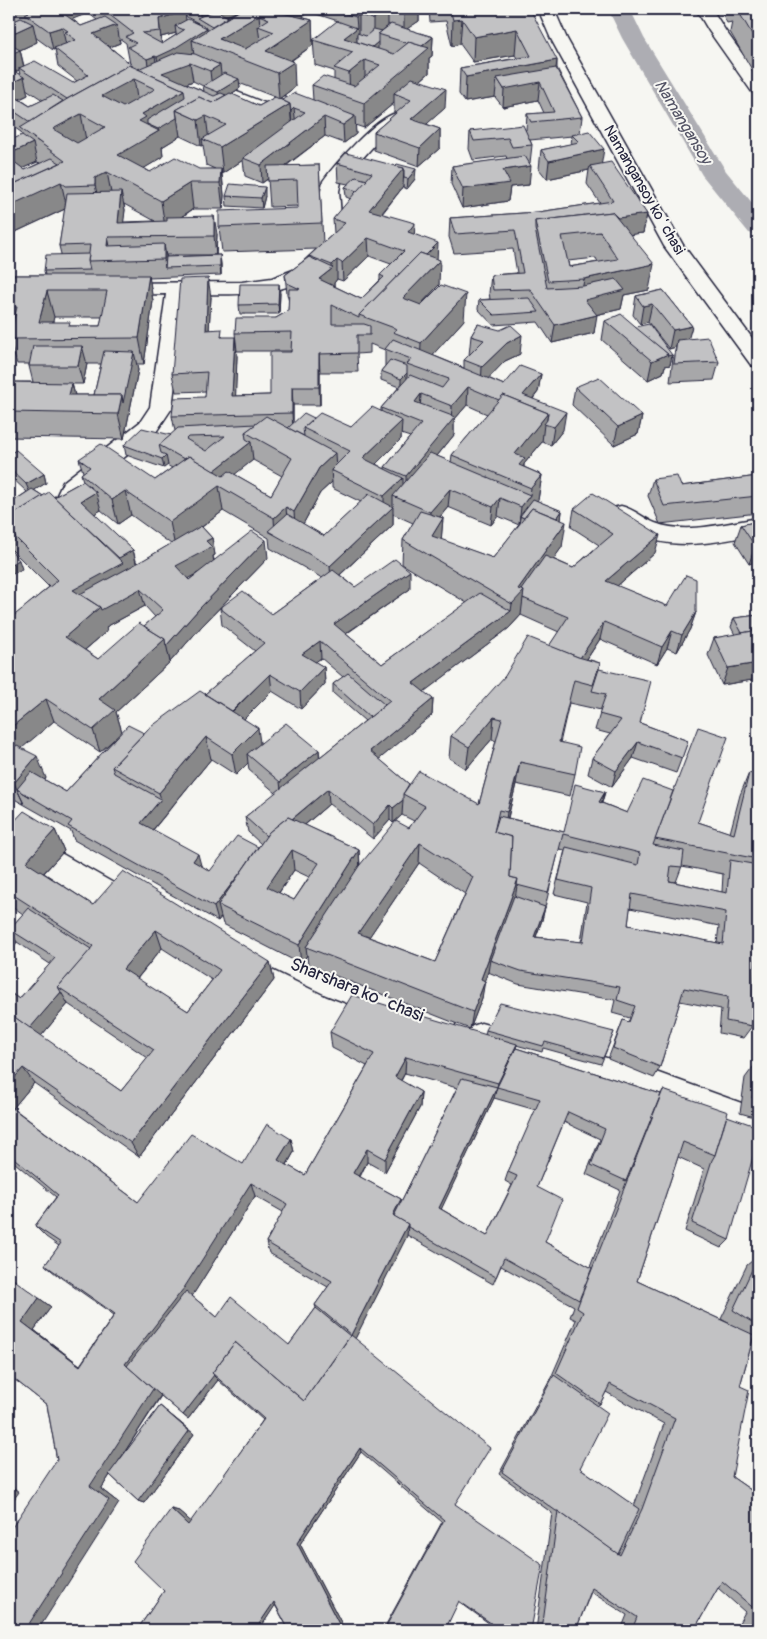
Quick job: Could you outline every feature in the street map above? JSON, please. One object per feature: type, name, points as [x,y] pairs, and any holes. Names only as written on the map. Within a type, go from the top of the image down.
[{"type":"street","name":"Namangansoy koʻchasi","points":[[546,9],[559,40],[674,246],[758,360]]},
{"type":"street","points":[[704,9],[725,31],[758,88]]},
{"type":"street","points":[[202,54],[187,64],[326,119]]},
{"type":"street","points":[[98,289],[267,286],[292,279],[317,262],[332,247],[330,191],[332,181],[363,133],[396,118]]},
{"type":"street","points":[[9,540],[54,512],[69,496],[71,488],[148,427],[161,408],[177,288]]},
{"type":"street","points":[[615,511],[653,531],[685,537],[710,535],[758,526]]},
{"type":"street","name":"Sharshara koʻchasi","points":[[19,822],[246,942],[337,985],[458,1031],[652,1086],[758,1125]]},
{"type":"building","points":[[24,9],[57,9],[81,26],[105,17],[117,25],[93,34],[132,65],[67,99],[19,68],[35,61],[73,83],[88,75],[54,48],[76,40],[65,32],[68,31],[62,27],[49,31],[25,14],[29,12]]},
{"type":"building","points":[[102,9],[182,9],[185,11],[159,19],[160,31],[142,33],[162,44],[184,30],[175,26],[188,19],[207,28],[172,50],[157,57],[147,59],[128,47],[136,43],[125,37],[133,33]]},
{"type":"building","points":[[242,9],[265,9],[312,20],[266,51],[294,62],[277,73],[192,40]],"holes":[[[259,15],[269,19],[258,26],[274,32],[245,49],[219,39]]]},
{"type":"building","points":[[265,9],[287,9],[281,13]]},
{"type":"building","points":[[340,9],[388,9],[373,19],[359,15],[356,17],[337,11]]},
{"type":"building","points":[[394,9],[410,9],[404,13]]},
{"type":"building","points":[[450,9],[474,9],[476,13],[500,9],[530,9],[557,60],[466,77],[460,68],[531,56],[517,29],[474,37],[462,19],[453,20]]},
{"type":"building","points":[[737,9],[756,9],[758,11],[758,44]]},
{"type":"building","points":[[216,10],[228,17],[212,27],[197,18]]},
{"type":"building","points":[[21,18],[33,24],[9,35],[9,23]]},
{"type":"building","points":[[337,21],[357,28],[344,38],[394,54],[409,42],[429,48],[364,103],[312,85],[323,76],[354,86],[380,65],[365,60],[349,73],[334,68],[353,52],[313,40]]},
{"type":"building","points":[[391,24],[433,37],[422,46],[378,34]]},
{"type":"building","points":[[374,29],[382,31],[378,34],[378,42],[372,47],[357,42],[357,33],[366,36]]},
{"type":"building","points":[[9,44],[20,50],[9,55]]},
{"type":"building","points":[[178,52],[195,54],[220,65],[210,71],[190,63],[162,73],[214,96],[221,93],[226,95],[212,103],[199,97],[176,110],[177,118],[158,129],[147,124],[147,120],[185,97],[184,90],[138,69]]},
{"type":"building","points":[[129,65],[184,90],[142,114],[146,117],[139,121],[159,131],[118,155],[150,172],[175,157],[199,169],[221,169],[220,183],[190,183],[161,201],[107,172],[95,178],[95,185],[66,186],[61,182],[9,206],[9,186],[65,161],[20,128]],"holes":[[[134,79],[155,89],[123,107],[102,96]],[[81,114],[105,127],[77,143],[53,129]]]},
{"type":"building","points":[[556,68],[582,117],[531,122],[527,114],[554,112],[540,82],[504,89],[497,78]]},
{"type":"building","points":[[12,70],[24,77],[9,84],[9,71]]},
{"type":"building","points":[[224,73],[239,79],[218,92],[203,86]]},
{"type":"building","points":[[412,78],[446,89],[411,119],[440,129],[420,148],[374,132],[411,100],[394,93]]},
{"type":"building","points":[[9,93],[30,106],[53,95],[63,101],[30,122],[9,108]]},
{"type":"building","points":[[230,93],[259,106],[275,97],[290,104],[220,147],[202,139],[226,125],[206,116],[198,120],[176,110],[199,97],[212,103]]},
{"type":"building","points":[[295,93],[355,116],[343,125],[324,117],[261,165],[243,158],[305,112],[294,108],[291,111],[290,104],[282,100]]},
{"type":"building","points":[[523,125],[532,145],[512,147],[508,138],[474,141],[470,131]]},
{"type":"building","points":[[589,131],[604,149],[549,161],[541,150],[579,142],[572,135]]},
{"type":"building","points":[[22,135],[33,143],[9,154],[9,141]]},
{"type":"building","points":[[346,153],[404,168],[369,210],[415,223],[408,232],[438,243],[426,255],[420,253],[359,315],[359,318],[332,305],[332,324],[364,324],[370,326],[370,335],[357,335],[357,353],[319,354],[319,387],[292,387],[292,413],[172,416],[174,398],[205,397],[207,372],[172,374],[180,279],[208,278],[206,330],[222,329],[221,337],[235,337],[232,396],[270,395],[270,352],[291,352],[292,332],[235,333],[236,318],[276,318],[288,311],[289,289],[300,289],[287,283],[285,275],[309,257],[333,268],[319,279],[361,299],[384,277],[380,275],[404,251],[368,238],[342,263],[337,260],[332,265],[309,256],[345,223],[333,219],[372,173],[337,163]]},
{"type":"building","points":[[525,156],[531,166],[503,170],[510,183],[463,189],[452,166]]},
{"type":"building","points":[[9,158],[25,170],[52,158],[60,163],[9,186]]},
{"type":"building","points":[[611,162],[647,214],[618,218],[612,212],[535,221],[535,229],[547,288],[583,286],[616,279],[625,290],[585,300],[597,315],[555,325],[530,289],[493,290],[491,275],[523,273],[515,230],[455,234],[450,218],[538,212],[613,201],[590,166]]},
{"type":"building","points":[[397,164],[416,169],[408,179],[404,178],[404,168],[395,166]]},
{"type":"building","points":[[319,165],[322,223],[219,227],[219,211],[298,208],[297,180],[268,181],[267,166]]},
{"type":"building","points":[[356,177],[367,180],[357,191],[345,187]]},
{"type":"building","points":[[230,184],[265,187],[261,198],[226,196]]},
{"type":"building","points":[[121,192],[118,223],[167,221],[167,217],[214,216],[214,236],[108,237],[107,246],[164,244],[164,259],[88,261],[90,245],[59,246],[67,193]]},
{"type":"building","points":[[612,212],[654,264],[584,279],[548,281],[535,221]],"holes":[[[600,232],[618,259],[569,267],[562,236]]]},
{"type":"building","points":[[420,253],[440,260],[403,298],[421,305],[441,285],[466,294],[421,343],[393,332],[397,329],[359,315]]},
{"type":"building","points":[[89,254],[90,270],[44,271],[46,255]]},
{"type":"building","points":[[220,255],[220,266],[165,268],[166,257]]},
{"type":"building","points":[[9,275],[149,275],[139,338],[9,339],[17,307],[9,307]],"holes":[[[47,291],[107,291],[100,326],[69,326],[70,322],[39,322]]]},
{"type":"building","points":[[240,284],[279,284],[278,304],[239,305]]},
{"type":"building","points":[[663,290],[692,326],[673,330],[652,304],[643,306],[636,296]]},
{"type":"building","points":[[529,298],[539,312],[494,315],[479,300]]},
{"type":"building","points":[[621,314],[668,354],[652,361],[605,321]]},
{"type":"building","points":[[478,324],[500,330],[511,325],[522,335],[507,343],[482,367],[464,360],[484,340],[471,336]]},
{"type":"building","points":[[649,324],[672,355],[667,356],[668,354],[635,327]]},
{"type":"building","points":[[708,337],[719,362],[674,364],[677,340]]},
{"type":"building","points":[[393,339],[504,385],[520,366],[541,374],[523,395],[566,412],[554,427],[544,424],[548,413],[503,395],[499,400],[468,387],[452,406],[421,394],[415,402],[455,417],[406,476],[385,467],[421,424],[381,408],[410,375],[442,388],[449,379],[407,364],[411,359],[385,349]]},
{"type":"building","points":[[33,346],[82,346],[78,366],[29,366]]},
{"type":"building","points":[[104,351],[134,352],[123,403],[122,395],[94,395]]},
{"type":"building","points":[[390,360],[407,366],[407,373],[401,379],[381,371]]},
{"type":"building","points":[[599,377],[642,416],[618,427],[575,387]]},
{"type":"building","points":[[9,382],[72,383],[69,395],[122,395],[118,414],[9,412]]},
{"type":"building","points":[[503,395],[548,413],[515,454],[525,458],[519,465],[542,475],[531,488],[452,455]]},
{"type":"building","points":[[372,407],[402,421],[363,458],[403,478],[384,496],[331,470],[350,451],[303,428],[320,413],[351,427]]},
{"type":"building","points":[[304,413],[314,418],[303,428],[304,436],[288,428]]},
{"type":"building","points":[[266,416],[335,453],[319,468],[294,512],[286,507],[274,518],[219,486],[170,522],[125,491],[112,500],[81,474],[90,467],[79,459],[101,444],[155,480],[189,456],[223,476],[229,471],[271,495],[292,458],[245,432]]},
{"type":"building","points":[[256,424],[245,432],[246,439],[251,442],[214,471],[189,456],[184,459],[159,445],[178,428]],"holes":[[[225,436],[206,451],[186,439],[188,437]]]},
{"type":"building","points":[[142,428],[171,435],[159,445],[161,453],[166,455],[162,459],[124,445]]},
{"type":"building","points":[[16,450],[44,474],[26,484],[9,468],[9,454]]},
{"type":"building","points":[[430,453],[530,495],[521,507],[500,498],[493,507],[450,489],[430,512],[393,496]]},
{"type":"building","points":[[677,476],[681,486],[758,476],[758,496],[664,506],[653,479]]},
{"type":"building","points":[[83,481],[96,492],[81,501],[133,550],[119,558],[54,497]]},
{"type":"building","points":[[32,489],[43,496],[11,516],[9,514],[9,504]]},
{"type":"building","points":[[49,492],[123,563],[73,590],[100,607],[65,637],[98,659],[139,623],[165,639],[99,699],[115,710],[93,730],[46,699],[9,729],[9,616],[11,618],[58,580],[9,531],[9,517]]},
{"type":"building","points":[[593,493],[660,535],[606,581],[667,606],[686,575],[696,579],[696,612],[682,635],[672,631],[662,647],[604,622],[580,658],[549,646],[568,617],[523,598],[524,591],[521,590],[545,556],[573,568],[613,534],[574,509]]},
{"type":"building","points":[[369,494],[393,507],[330,566],[268,531],[287,514],[324,536]]},
{"type":"building","points":[[533,499],[562,511],[557,518],[532,508],[524,518],[520,516]]},
{"type":"building","points":[[532,508],[566,522],[518,589],[524,591],[512,604],[403,540],[420,511],[443,518],[432,536],[493,558]]},
{"type":"building","points":[[758,521],[758,545],[755,546],[741,525]]},
{"type":"building","points":[[201,526],[212,538],[206,541],[212,547],[176,566],[189,580],[252,531],[266,540],[166,646],[165,639],[144,626],[163,610],[140,589],[101,610],[100,607],[80,594],[145,559]]},
{"type":"building","points":[[9,548],[19,560],[9,565]]},
{"type":"building","points":[[395,559],[410,571],[334,624],[382,664],[480,593],[511,611],[413,683],[433,699],[370,751],[409,784],[403,794],[403,800],[393,808],[390,805],[373,825],[328,789],[292,819],[288,817],[266,836],[245,817],[390,701],[320,641],[302,654],[324,667],[300,692],[270,674],[232,711],[205,694],[264,643],[220,608],[243,591],[272,614],[333,570],[355,587]]},
{"type":"building","points":[[758,615],[758,630],[742,633],[734,618]]},
{"type":"building","points":[[758,630],[758,663],[728,668],[714,638]]},
{"type":"building","points":[[528,637],[578,657],[600,663],[593,685],[574,680],[559,742],[580,747],[575,774],[520,762],[507,812],[499,810],[494,832],[512,837],[510,877],[518,879],[481,979],[485,981],[473,1012],[306,947],[359,866],[396,821],[409,828],[425,806],[403,794],[419,771],[479,804],[502,719],[494,717],[469,747],[451,736],[505,676]],"holes":[[[420,843],[473,877],[435,962],[358,933]]]},
{"type":"building","points":[[599,669],[651,681],[640,723],[688,741],[682,758],[638,742],[616,771],[592,758],[621,720],[599,714],[606,694],[592,691]]},
{"type":"building","points":[[348,673],[385,705],[370,717],[333,684]]},
{"type":"building","points":[[200,691],[258,728],[232,754],[206,737],[159,793],[112,767],[148,729]]},
{"type":"building","points":[[286,723],[319,750],[280,782],[247,754]]},
{"type":"building","points":[[128,725],[144,733],[112,767],[114,773],[161,799],[141,823],[198,854],[193,861],[210,871],[237,836],[258,847],[214,907],[68,826],[72,821],[17,789],[31,772],[66,792]]},
{"type":"building","points":[[698,727],[728,737],[698,822],[734,834],[749,773],[758,775],[758,859],[655,839]]},
{"type":"building","points":[[9,742],[37,756],[14,783],[9,780]]},
{"type":"building","points":[[643,780],[673,791],[653,845],[684,851],[682,867],[671,866],[669,881],[727,893],[730,860],[758,865],[758,920],[752,1026],[726,1021],[728,997],[684,988],[660,1067],[613,1048],[623,1020],[629,1022],[635,1006],[617,1000],[620,987],[521,971],[490,960],[514,896],[545,907],[534,937],[583,942],[591,888],[558,880],[566,847],[638,865],[640,853],[563,834],[548,893],[517,885],[518,879],[510,877],[512,837],[494,832],[499,816],[564,832],[575,784],[605,792],[599,802],[627,813]],"holes":[[[632,894],[726,912],[723,944],[628,925]]]},
{"type":"building","points":[[24,811],[55,830],[26,862],[93,905],[123,871],[270,962],[131,1143],[23,1068],[9,1084],[9,1013],[121,1091],[154,1050],[58,987],[93,946],[9,892],[9,827]],"holes":[[[156,930],[220,970],[188,1011],[123,969]]]},
{"type":"building","points":[[288,817],[359,850],[299,945],[218,905],[269,832]],"holes":[[[292,850],[319,863],[294,900],[267,887]]]},
{"type":"building","points":[[28,908],[91,949],[58,987],[61,992],[30,1028],[9,1013],[9,992],[19,999],[55,958],[9,929],[9,920],[14,924]]},
{"type":"building","points":[[352,995],[517,1044],[498,1083],[406,1057],[395,1077],[421,1092],[385,1159],[367,1149],[353,1173],[401,1199],[393,1215],[408,1224],[351,1335],[315,1305],[332,1281],[266,1242],[287,1204],[251,1183],[184,1288],[125,1364],[153,1389],[90,1486],[109,1500],[25,1630],[9,1630],[9,1532],[57,1460],[47,1405],[9,1375],[9,1276],[39,1298],[22,1322],[80,1366],[115,1314],[45,1265],[61,1243],[35,1226],[58,1195],[9,1154],[9,1109],[11,1107],[138,1202],[191,1134],[243,1164],[267,1124],[291,1139],[278,1160],[305,1175],[374,1054],[330,1032]]},
{"type":"building","points":[[500,1003],[614,1032],[603,1058],[545,1042],[543,1046],[486,1030]]},
{"type":"building","points":[[516,1048],[661,1094],[626,1181],[591,1165],[605,1129],[568,1112],[537,1187],[562,1200],[545,1242],[592,1268],[579,1300],[504,1258],[496,1277],[408,1227],[408,1224],[394,1216],[462,1078],[497,1087]],"holes":[[[497,1087],[540,1099],[508,1172],[517,1176],[487,1236],[439,1208]]]},
{"type":"building","points":[[758,1062],[758,1100],[752,1098]]},
{"type":"building","points":[[663,1090],[728,1112],[715,1155],[683,1142],[637,1281],[754,1335],[740,1386],[749,1390],[732,1477],[758,1495],[758,1612],[722,1581],[694,1630],[632,1630],[637,1617],[592,1588],[576,1630],[542,1630],[558,1511],[620,1555],[642,1509],[675,1418],[610,1384],[600,1404],[556,1373],[583,1312],[577,1308]]},
{"type":"building","points":[[727,1116],[758,1127],[758,1140],[729,1240],[692,1223]]},
{"type":"building","points":[[758,1257],[758,1326],[733,1310]]},
{"type":"building","points":[[186,1291],[217,1317],[231,1297],[289,1345],[316,1308],[350,1336],[304,1401],[235,1342],[212,1373],[214,1375],[183,1415],[127,1366]]},
{"type":"building","points":[[351,1335],[490,1448],[455,1504],[543,1565],[531,1630],[493,1630],[495,1626],[459,1601],[445,1630],[384,1630],[444,1520],[360,1448],[297,1543],[342,1630],[289,1630],[274,1602],[255,1630],[137,1630],[164,1591],[133,1561],[171,1509],[188,1525],[264,1419],[212,1373],[235,1342],[304,1401]]},
{"type":"building","points":[[554,1375],[608,1413],[580,1468],[639,1509],[618,1554],[502,1472]]},
{"type":"building","points":[[160,1406],[189,1431],[138,1501],[109,1474]]},
{"type":"building","points":[[758,1615],[758,1630],[750,1630]]},
{"type":"waterway","name":"Namangansoy","points":[[619,9],[633,38],[715,175],[758,227]]}]
